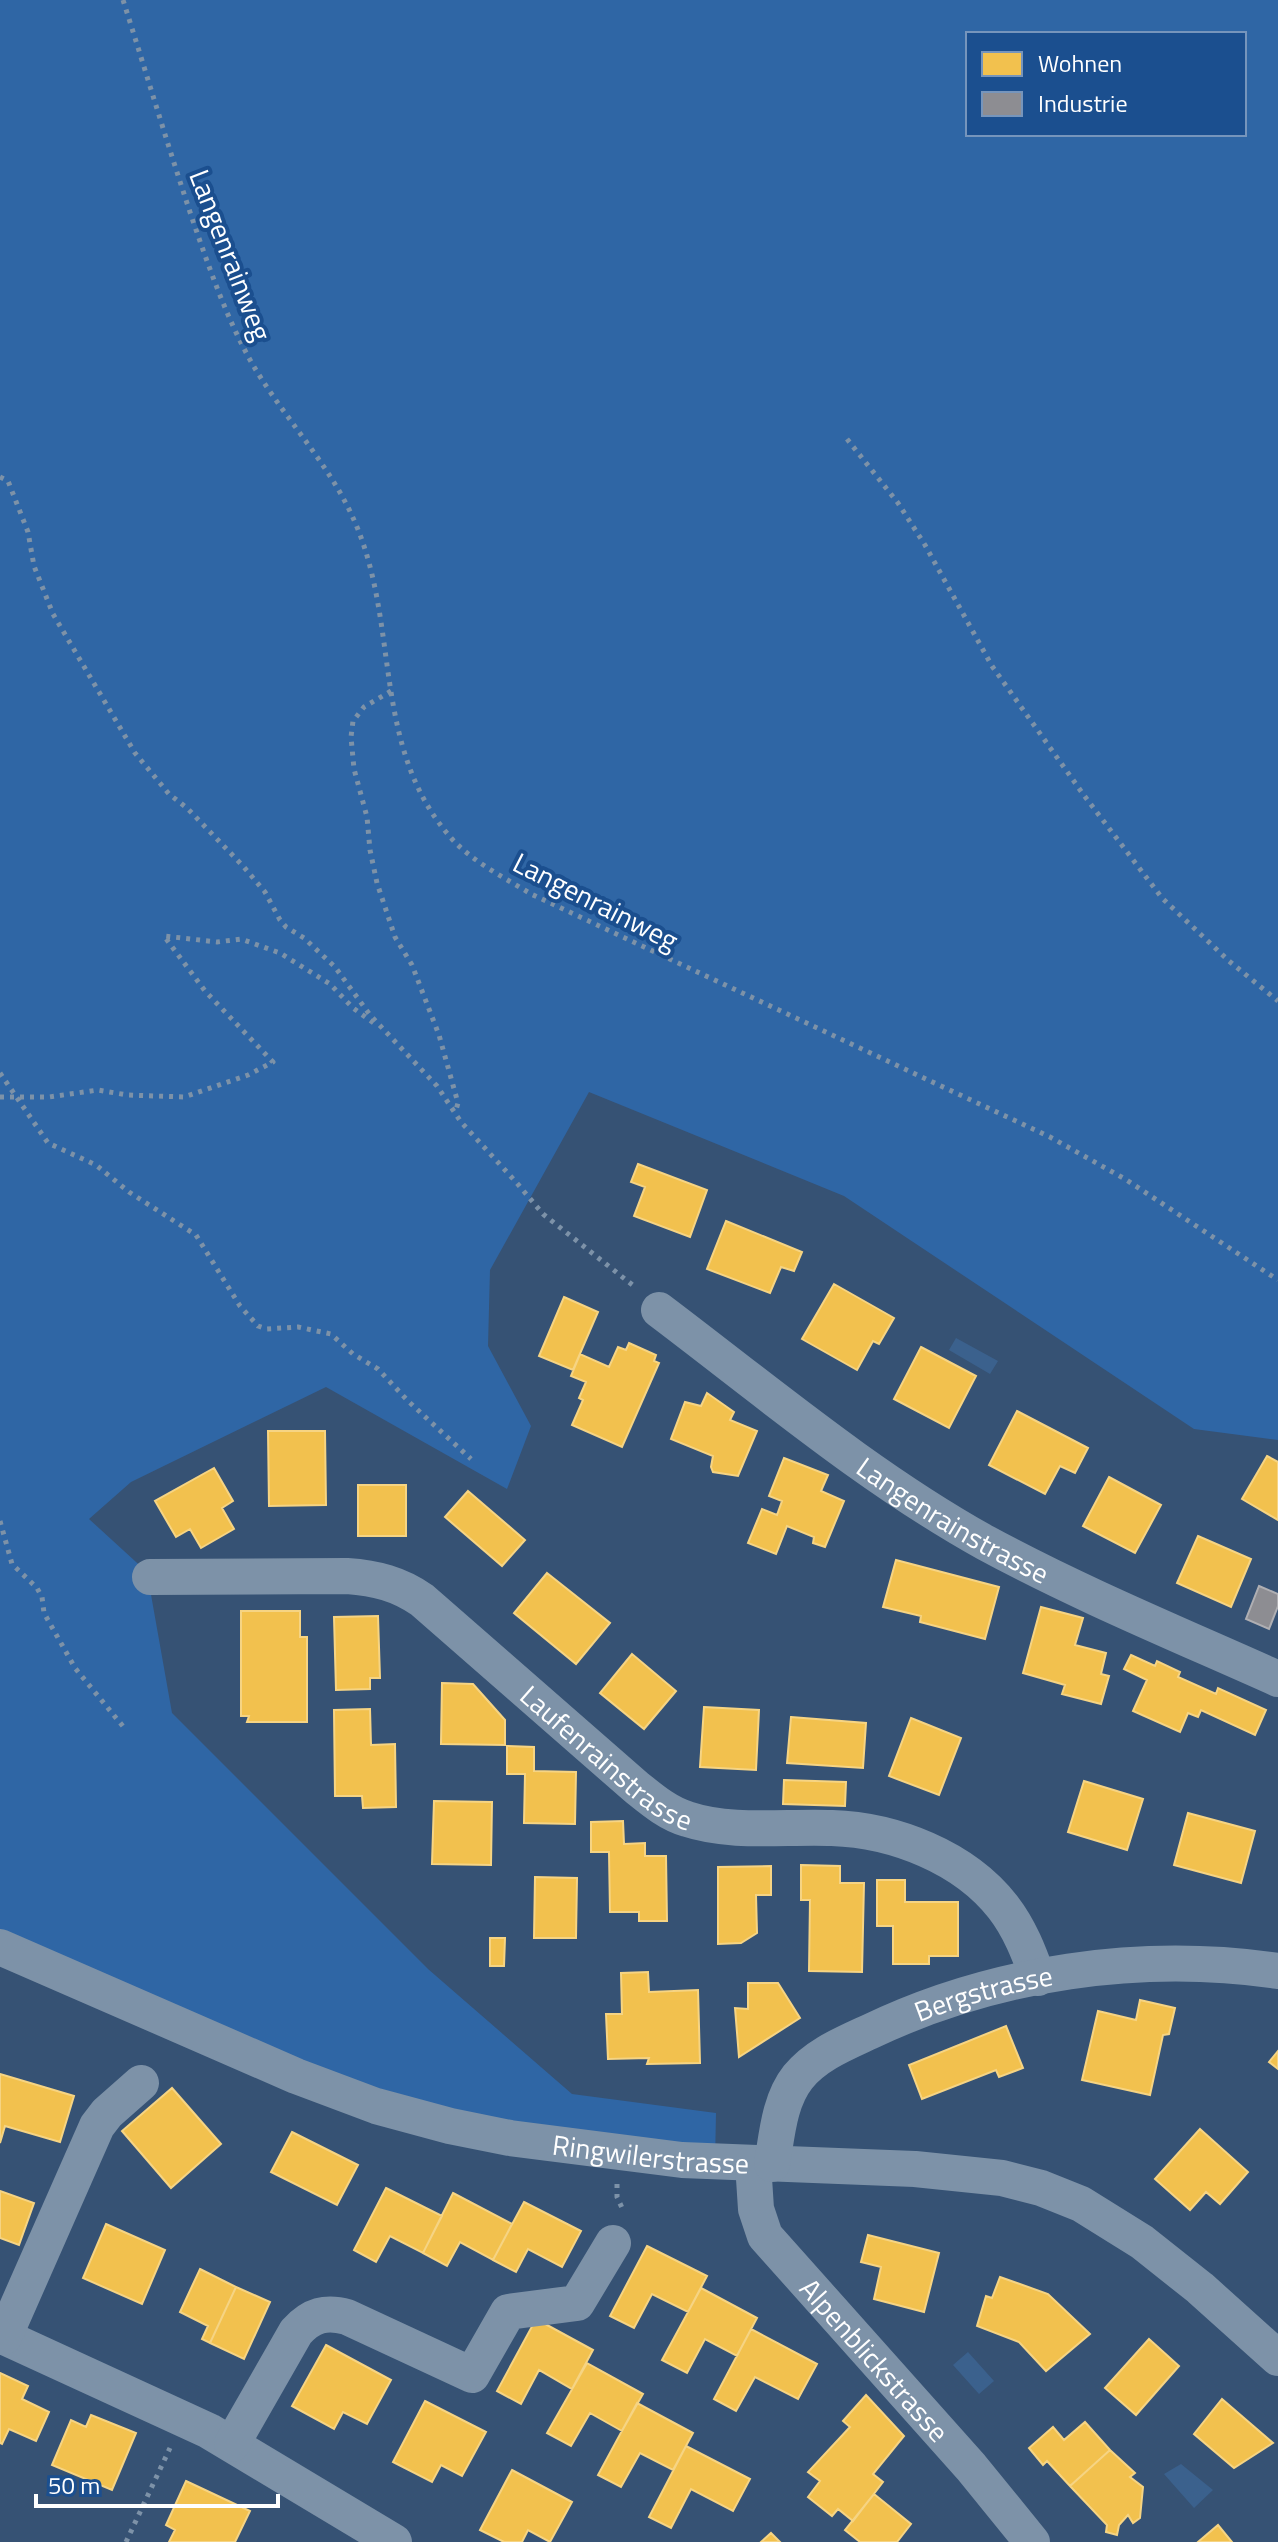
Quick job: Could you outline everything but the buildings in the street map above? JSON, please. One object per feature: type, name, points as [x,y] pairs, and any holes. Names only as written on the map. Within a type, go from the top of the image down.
[{"type":"street","name":"Langenrainstrasse","points":[[659,1310],[899,1490],[965,1531],[1046,1573],[1278,1679]]},
{"type":"street","name":"Laufenrainstrasse","points":[[150,1577],[347,1576],[397,1585],[422,1600],[636,1787],[673,1814],[687,1820],[732,1827],[834,1828],[876,1833],[916,1845],[949,1862],[984,1887],[1003,1906],[1022,1936],[1038,1978]]},
{"type":"street","name":"Ringwilerstrasse","points":[[0,1947],[296,2076],[412,2117],[510,2138],[690,2161],[872,2167],[979,2175],[1022,2182],[1051,2191],[1102,2216],[1142,2242],[1200,2288],[1278,2358]]},
{"type":"street","name":"Bergstrasse","points":[[762,2164],[787,2096],[803,2071],[821,2056],[881,2026],[939,2003],[1038,1978],[1101,1968],[1173,1963],[1249,1966],[1278,1971]]},
{"type":"street","points":[[141,2083],[97,2126],[2,2336],[184,2418],[394,2542]]},
{"type":"street","name":"Alpenblickstrasse","points":[[762,2164],[757,2217],[769,2242],[971,2467],[1032,2542]]},
{"type":"street","points":[[232,2444],[296,2332],[312,2318],[326,2313],[347,2317],[472,2375],[508,2312],[577,2303],[613,2243]]},
{"type":"path","name":"Langenrainweg","points":[[123,0],[186,201],[228,314],[249,358],[333,481],[354,520],[376,593],[398,732],[412,780],[453,840],[531,894],[615,936],[1050,1137],[1125,1179],[1278,1280]]},
{"type":"path","points":[[847,439],[898,503],[925,545],[992,666],[1162,898],[1229,961],[1278,1001]]},
{"type":"path","points":[[0,477],[8,481],[28,532],[34,566],[53,614],[135,753],[169,794],[187,808],[243,866],[265,892],[286,927],[304,938],[335,967],[370,1015],[437,1086],[455,1114],[546,1218],[627,1283],[642,1291],[659,1310]]},
{"type":"path","points":[[391,691],[364,707],[353,721],[354,769],[367,817],[377,883],[395,937],[412,965],[439,1035],[458,1103],[455,1114]]},
{"type":"path","points":[[0,1097],[19,1099],[98,1090],[127,1095],[184,1097],[248,1075],[273,1062],[205,991],[164,936],[217,942],[241,939],[280,953],[330,984],[353,1008],[390,1036]]},
{"type":"path","points":[[0,1073],[48,1143],[96,1165],[129,1192],[196,1235],[231,1293],[258,1326],[267,1329],[298,1327],[331,1334],[353,1354],[378,1369],[471,1459]]},
{"type":"path","points":[[0,1521],[12,1564],[37,1588],[44,1613],[70,1659],[126,1730]]},
{"type":"path","points":[[126,2542],[184,2418]]},
{"type":"shaded area","points":[[0,0],[1278,0],[1278,1440],[1194,1429],[844,1196],[589,1092],[490,1270],[488,1346],[531,1426],[507,1489],[326,1387],[131,1482],[89,1519],[147,1572],[172,1713],[428,1969],[572,2094],[716,2113],[715,2163],[510,2138],[0,1947]]},
{"type":"shaded area","points":[[956,1338],[998,1361],[990,1374],[949,1350]]},
{"type":"shaded area","points":[[968,2352],[994,2381],[979,2394],[953,2365]]},
{"type":"shaded area","points":[[1181,2464],[1213,2490],[1194,2508],[1164,2474]]}]
